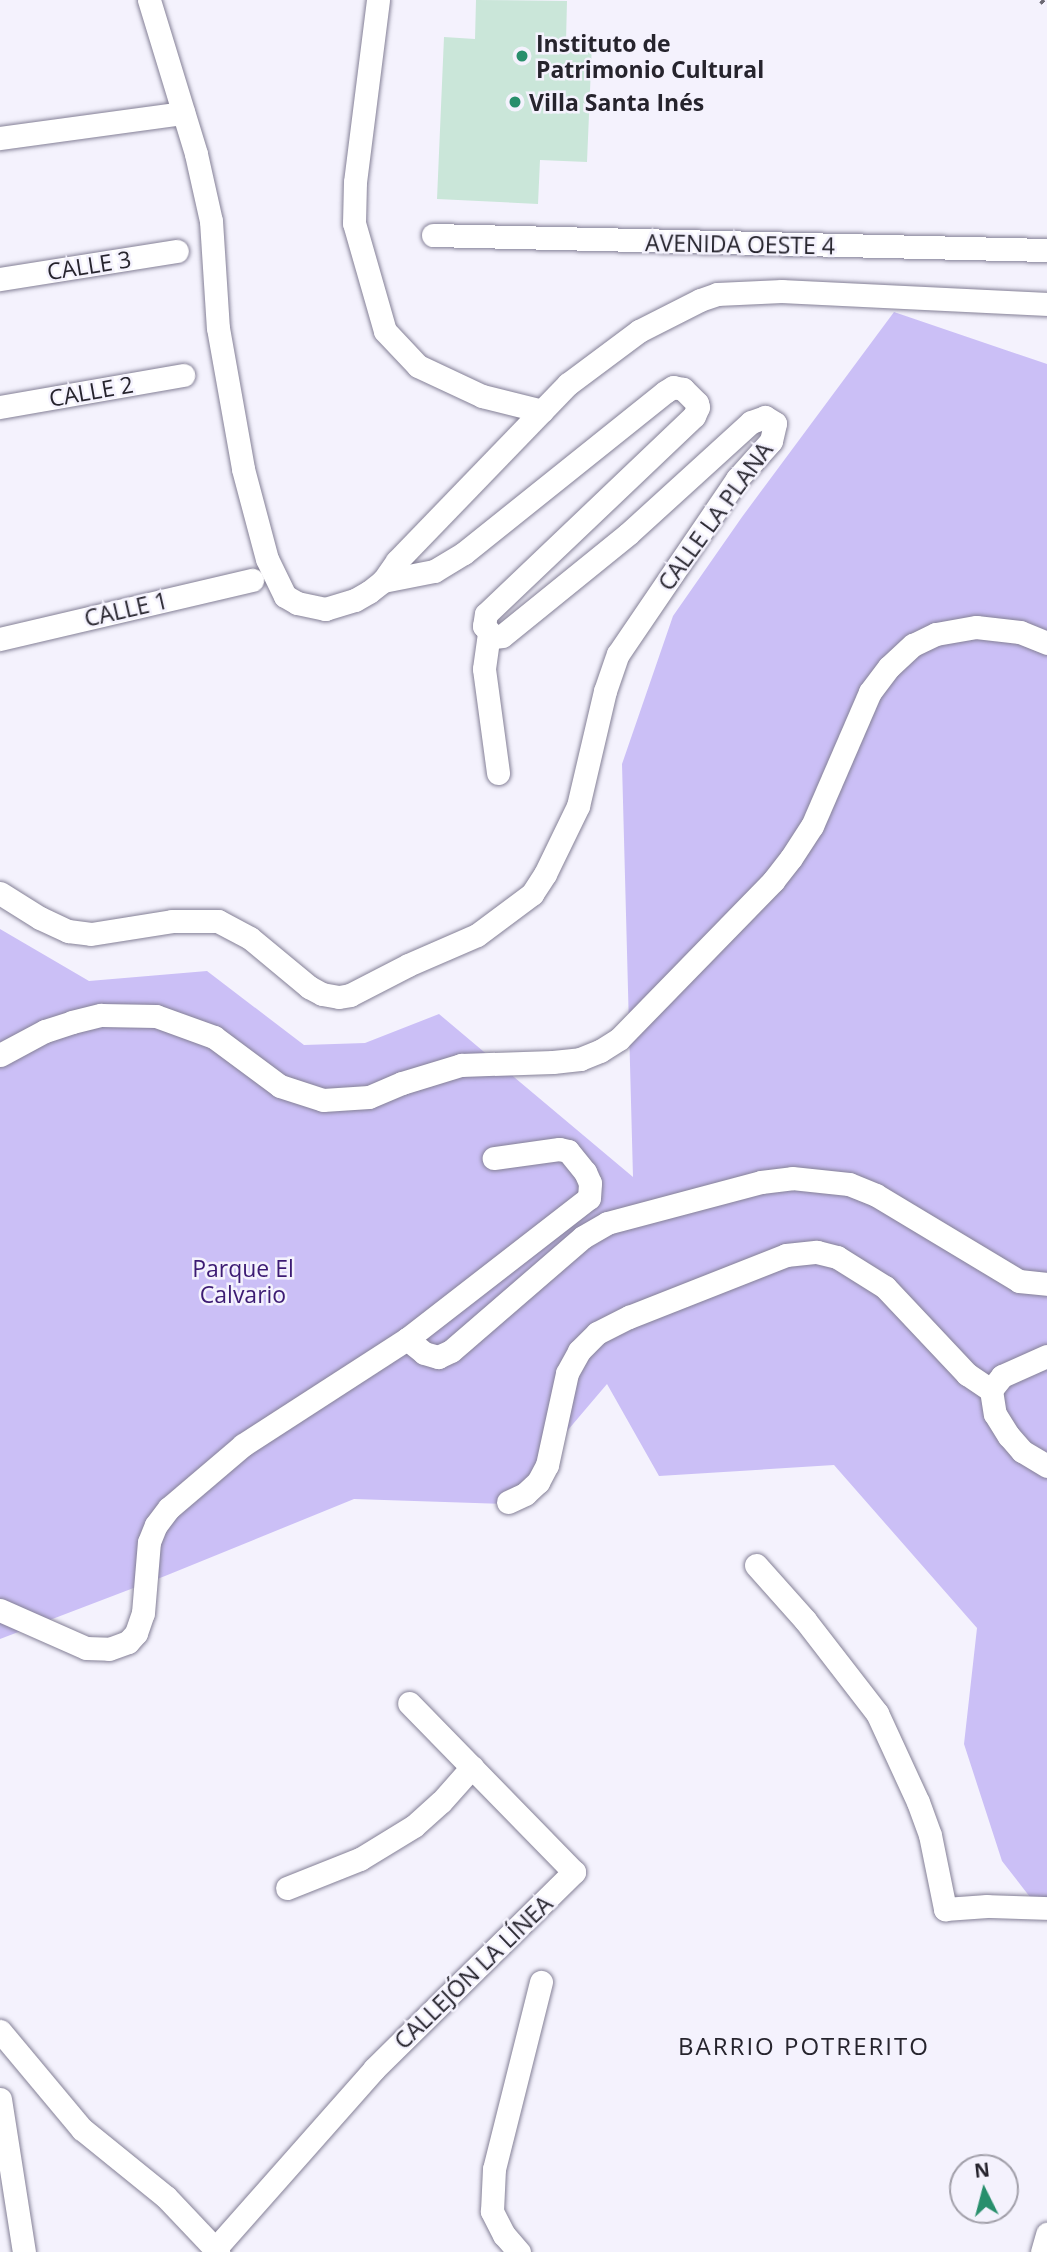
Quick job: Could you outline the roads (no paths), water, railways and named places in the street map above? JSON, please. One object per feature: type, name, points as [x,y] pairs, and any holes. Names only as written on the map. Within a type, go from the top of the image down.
[{"type":"street","points":[[149,0],[183,113],[211,221],[218,328],[228,398],[267,559],[285,596],[310,607],[325,609],[343,605],[383,581],[434,571],[464,554],[673,387],[683,389],[698,407],[694,416],[492,606],[484,618],[489,633],[484,669],[498,773]]},
{"type":"street","points":[[379,0],[355,182],[354,223],[385,331],[418,366],[482,396],[542,411]]},
{"type":"street","points":[[0,138],[183,113]]},
{"type":"street","name":"AVENIDA OESTE 4","points":[[433,235],[1047,250]]},
{"type":"street","name":"CALLE 3","points":[[0,279],[177,251]]},
{"type":"street","points":[[383,581],[397,561],[568,384],[639,331],[717,294],[782,291],[1047,304]]},
{"type":"street","name":"CALLE 2","points":[[0,407],[183,375]]},
{"type":"street","name":"CALLE LA PLANA","points":[[0,893],[40,918],[68,931],[91,934],[172,921],[218,921],[250,938],[309,987],[339,997],[350,995],[408,965],[477,935],[513,911],[532,894],[545,874],[578,806],[605,691],[618,654],[737,479],[771,441],[775,431],[772,419],[765,417],[751,422],[628,534],[510,631],[494,636],[489,633]]},
{"type":"street","name":"CALLE 1","points":[[0,639],[252,580]]},
{"type":"street","points":[[0,1055],[45,1031],[72,1021],[101,1015],[156,1016],[214,1037],[280,1086],[323,1100],[369,1097],[413,1079],[461,1065],[580,1059],[619,1039],[773,881],[812,826],[870,692],[905,652],[936,634],[976,627],[1020,632],[1047,643]]},
{"type":"street","points":[[0,1610],[35,1628],[86,1647],[109,1649],[128,1642],[136,1633],[143,1613],[149,1542],[156,1525],[169,1508],[243,1446],[407,1339],[589,1198],[590,1183],[586,1172],[568,1151],[559,1149],[494,1158]]},
{"type":"street","points":[[407,1339],[424,1353],[438,1357],[451,1351],[583,1237],[607,1223],[761,1182],[792,1178],[849,1184],[867,1191],[1019,1281],[1047,1284]]},
{"type":"street","points":[[508,1502],[531,1488],[547,1465],[567,1373],[579,1351],[597,1333],[629,1317],[786,1255],[817,1252],[837,1257],[885,1287],[967,1374],[991,1390],[995,1414],[1009,1436],[1022,1451],[1047,1466]]},
{"type":"street","points":[[991,1390],[1002,1376],[1047,1356]]},
{"type":"street","points":[[756,1565],[805,1620],[877,1713],[894,1745],[926,1824],[945,1909],[988,1906],[1047,1908]]},
{"type":"street","points":[[0,1624],[35,1628]]},
{"type":"street","name":"CALLEJÓN LA LÍNEA","points":[[216,2250],[374,2069],[574,1872],[409,1703]]},
{"type":"street","points":[[287,1888],[360,1859],[414,1826],[441,1802],[472,1767]]},
{"type":"street","points":[[519,2252],[504,2235],[492,2211],[494,2169],[541,1982]]},
{"type":"street","points":[[0,2031],[82,2129],[166,2197],[216,2250]]},
{"type":"street","points":[[0,2099],[24,2252]]},
{"type":"street","points":[[1042,2252],[1047,2235]]},
{"type":"railway","points":[[1041,0],[1047,6]]},
{"type":"place","name":"Instituto de Patrimonio Cultural","points":[[522,56]]},
{"type":"place","name":"Villa Santa Inés","points":[[515,102]]},
{"type":"district","name":"BARRIO POTRERITO","points":[[804,2046]]},
{"type":"park label","name":"Parque El Calvario","points":[[243,1281]]}]
